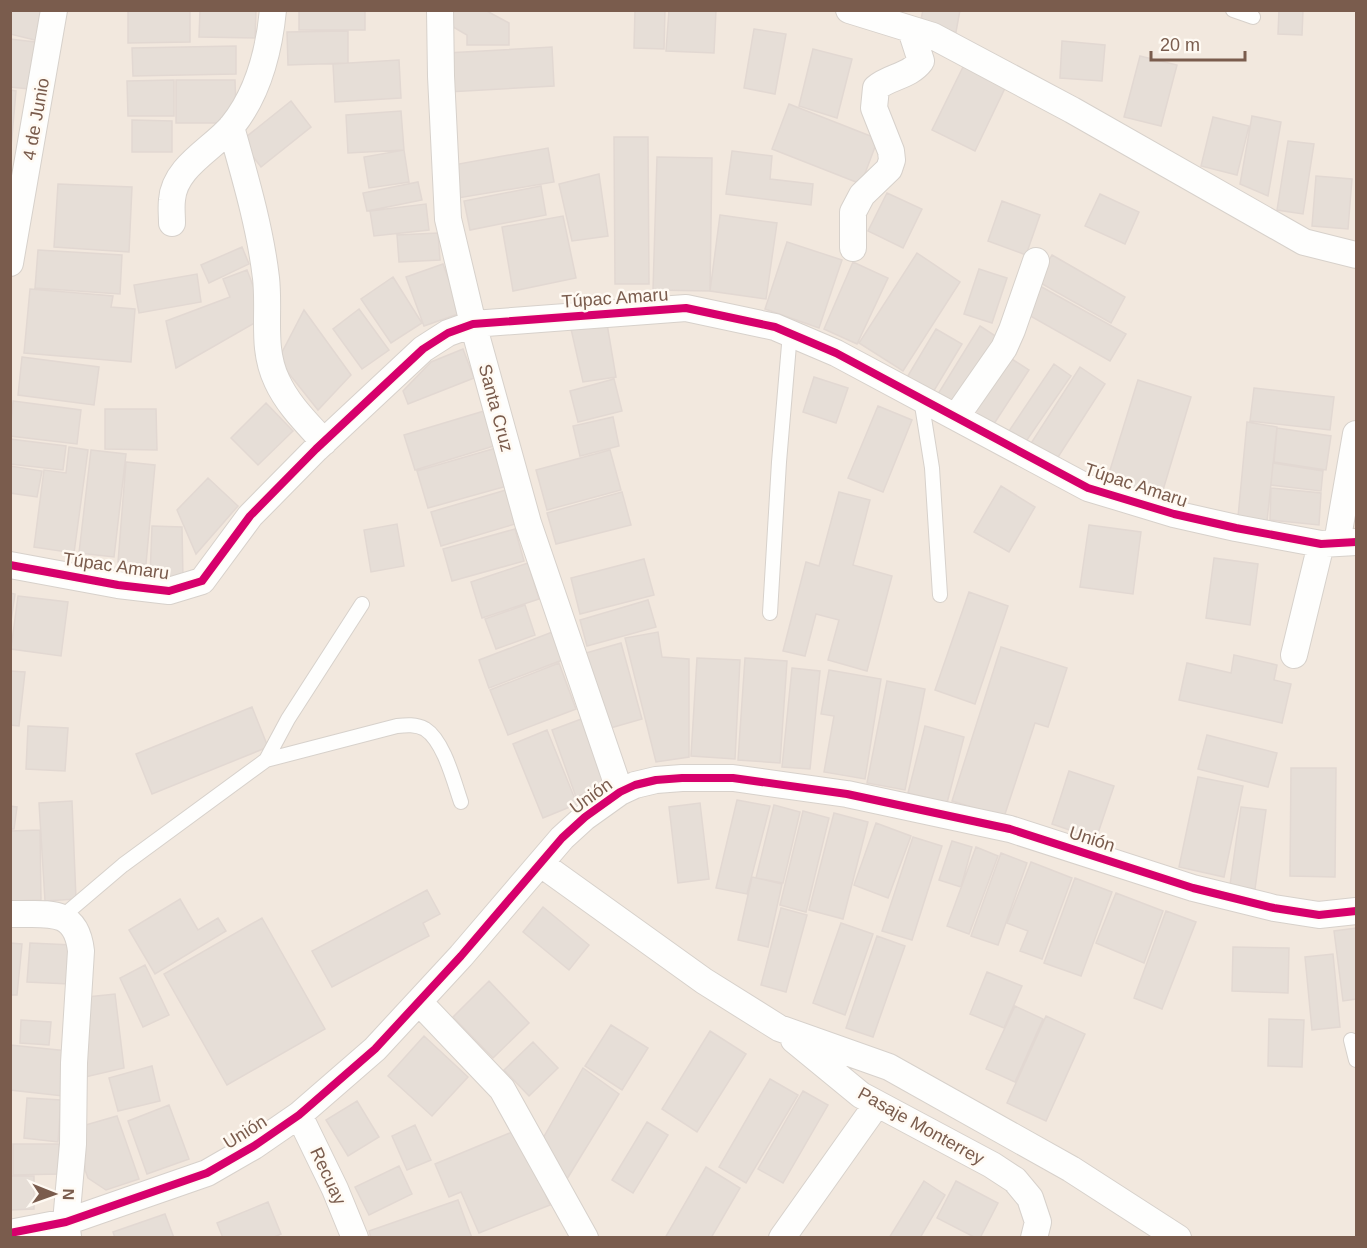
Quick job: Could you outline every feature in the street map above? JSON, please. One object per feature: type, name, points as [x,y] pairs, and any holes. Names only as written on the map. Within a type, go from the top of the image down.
[{"type":"street","name":"4 de Junio","points":[[10,263],[19,161],[54,10]]},
{"type":"street","points":[[172,223],[172,198],[180,177],[231,127],[249,101],[270,39],[273,10]]},
{"type":"street","name":"Santa Cruz","points":[[440,10],[448,219],[473,324],[528,523],[620,792]]},
{"type":"street","points":[[849,10],[933,36],[1072,110],[1304,242],[1356,255]]},
{"type":"street","points":[[854,248],[853,212],[862,195],[889,168],[892,160],[891,151],[874,108],[876,88],[884,81],[910,73],[921,61],[911,30]]},
{"type":"street","points":[[231,127],[255,213],[266,278],[268,305],[266,335],[269,361],[288,401],[324,442]]},
{"type":"street","points":[[956,417],[1004,348],[1036,261]]},
{"type":"street","name":"Túpac Amaru","points":[[10,565],[118,585],[169,591],[202,582],[250,516],[324,442],[423,349],[448,333],[473,324],[686,308],[775,327],[836,353],[1088,488],[1174,514],[1236,528],[1338,543]]},
{"type":"street","points":[[1294,655],[1338,543],[1356,434]]},
{"type":"street","name":"Unión","points":[[10,1233],[67,1230],[207,1173],[254,1146],[299,1115],[375,1049],[562,838],[585,817],[620,792],[635,785],[656,780],[723,778],[847,794],[1010,829],[1193,888],[1274,908],[1319,915],[1356,911]]},
{"type":"street","points":[[541,864],[704,981],[779,1028],[889,1067],[1071,1169],[1178,1238]]},
{"type":"street","points":[[10,914],[63,916],[77,932],[81,951],[67,1230]]},
{"type":"street","points":[[419,1002],[502,1089],[585,1238]]},
{"type":"street","name":"Pasaje Monterrey","points":[[779,1028],[861,1095],[992,1165],[1015,1180],[1030,1198],[1038,1222],[1034,1238]]},
{"type":"street","points":[[782,1238],[877,1104]]},
{"type":"street","name":"Recuay","points":[[299,1115],[335,1189],[355,1238]]},
{"type":"lane","points":[[1233,10],[1253,17]]},
{"type":"lane","points":[[770,613],[790,333]]},
{"type":"lane","points":[[921,399],[932,468],[940,595]]},
{"type":"lane","points":[[266,760],[288,719],[362,604]]},
{"type":"lane","points":[[63,916],[123,865],[266,760],[397,726],[418,726],[427,730],[443,752],[461,802]]},
{"type":"lane","points":[[1351,1040],[1356,1060]]},
{"type":"shaded area","points":[[11,11],[1356,11],[1356,1237],[11,1237]]},
{"type":"building","points":[[10,10],[46,10],[39,41],[10,34]]},
{"type":"building","points":[[128,10],[190,10],[190,42],[128,43]]},
{"type":"building","points":[[200,10],[256,10],[255,38],[199,37]]},
{"type":"building","points":[[299,10],[365,10],[365,30],[299,30]]},
{"type":"building","points":[[444,10],[485,10],[509,23],[509,45],[467,45],[467,35],[443,21]]},
{"type":"building","points":[[635,10],[665,10],[664,49],[634,48]]},
{"type":"building","points":[[669,10],[716,10],[714,53],[666,51]]},
{"type":"building","points":[[923,10],[960,10],[956,32],[920,24]]},
{"type":"building","points":[[1279,10],[1303,10],[1302,35],[1278,34]]},
{"type":"building","points":[[754,29],[786,34],[775,94],[744,88]]},
{"type":"building","points":[[348,31],[348,63],[288,65],[287,32]]},
{"type":"building","points":[[10,39],[35,42],[29,89],[10,87]]},
{"type":"building","points":[[1062,41],[1105,45],[1102,81],[1060,78]]},
{"type":"building","points":[[236,46],[236,74],[133,76],[132,48]]},
{"type":"building","points":[[552,47],[554,86],[448,92],[446,53]]},
{"type":"building","points":[[813,49],[852,59],[837,118],[799,106]]},
{"type":"building","points":[[1140,56],[1177,65],[1161,126],[1124,117]]},
{"type":"building","points":[[399,60],[401,98],[335,102],[333,64]]},
{"type":"building","points":[[964,65],[1006,86],[975,151],[932,130]]},
{"type":"building","points":[[174,80],[174,116],[128,116],[127,81]]},
{"type":"building","points":[[176,80],[235,80],[236,112],[219,123],[176,123]]},
{"type":"building","points":[[10,90],[16,91],[11,148],[10,148]]},
{"type":"building","points":[[291,101],[311,127],[261,167],[241,141]]},
{"type":"building","points":[[789,104],[878,139],[861,184],[772,149]]},
{"type":"building","points":[[401,111],[404,150],[348,153],[346,115]]},
{"type":"building","points":[[1252,116],[1281,122],[1268,196],[1240,184]]},
{"type":"building","points":[[1213,117],[1249,126],[1237,175],[1201,166]]},
{"type":"building","points":[[132,120],[172,121],[172,152],[132,152]]},
{"type":"building","points":[[614,137],[648,137],[649,284],[615,284]]},
{"type":"building","points":[[1288,141],[1314,144],[1303,214],[1277,210]]},
{"type":"building","points":[[548,148],[554,182],[458,198],[453,165]]},
{"type":"building","points":[[404,150],[409,182],[369,188],[364,157]]},
{"type":"building","points":[[732,151],[772,156],[770,179],[813,184],[811,205],[726,194]]},
{"type":"building","points":[[657,157],[712,158],[710,291],[653,290]]},
{"type":"building","points":[[599,174],[608,236],[572,241],[559,184]]},
{"type":"building","points":[[1316,176],[1352,179],[1348,229],[1312,226]]},
{"type":"building","points":[[418,182],[422,200],[367,211],[363,193]]},
{"type":"building","points":[[58,184],[132,187],[129,252],[54,247]]},
{"type":"building","points":[[541,186],[546,215],[470,230],[464,201]]},
{"type":"building","points":[[887,193],[922,209],[903,248],[868,231]]},
{"type":"building","points":[[1100,194],[1139,212],[1125,244],[1085,226]]},
{"type":"building","points":[[1002,201],[1040,215],[1026,255],[988,241]]},
{"type":"building","points":[[426,204],[429,230],[374,236],[370,211]]},
{"type":"building","points":[[720,215],[777,223],[766,299],[710,291]]},
{"type":"building","points":[[563,216],[576,278],[513,291],[502,227]]},
{"type":"building","points":[[438,233],[440,260],[399,262],[397,235]]},
{"type":"building","points":[[787,242],[842,260],[819,328],[765,309]]},
{"type":"building","points":[[242,247],[249,264],[209,283],[201,265]]},
{"type":"building","points":[[38,250],[122,255],[120,294],[35,288]]},
{"type":"building","points":[[917,253],[960,282],[903,371],[859,343]]},
{"type":"building","points":[[1052,255],[1125,297],[1111,323],[1037,281]]},
{"type":"building","points":[[853,262],[888,278],[857,344],[824,329]]},
{"type":"building","points":[[443,264],[461,313],[424,326],[406,277]]},
{"type":"building","points":[[979,269],[1007,278],[992,323],[964,314]]},
{"type":"building","points":[[247,270],[265,317],[176,368],[166,321],[230,297],[223,279]]},
{"type":"building","points":[[197,274],[201,302],[139,313],[134,285]]},
{"type":"building","points":[[393,277],[422,323],[391,343],[361,299]]},
{"type":"building","points":[[1040,286],[1126,334],[1110,361],[1025,313]]},
{"type":"building","points":[[30,289],[113,296],[111,307],[135,309],[131,362],[24,353]]},
{"type":"building","points":[[359,309],[389,350],[362,369],[333,329]]},
{"type":"building","points":[[304,310],[351,375],[318,410],[278,360]]},
{"type":"building","points":[[607,324],[616,377],[583,382],[571,329]]},
{"type":"building","points":[[980,326],[1000,339],[958,407],[938,394]]},
{"type":"building","points":[[936,329],[962,344],[932,394],[906,379]]},
{"type":"building","points":[[463,349],[474,378],[408,404],[403,391],[431,362]]},
{"type":"building","points":[[1007,356],[1029,370],[990,430],[968,417]]},
{"type":"building","points":[[22,357],[99,367],[94,405],[18,395]]},
{"type":"building","points":[[1054,364],[1071,376],[1025,443],[1009,431]]},
{"type":"building","points":[[1080,367],[1105,384],[1053,465],[1028,448]]},
{"type":"building","points":[[814,377],[848,388],[836,423],[803,412]]},
{"type":"building","points":[[614,379],[622,411],[578,422],[570,391]]},
{"type":"building","points":[[1138,380],[1191,397],[1160,500],[1106,483]]},
{"type":"building","points":[[1254,388],[1334,397],[1330,430],[1250,421]]},
{"type":"building","points":[[13,401],[81,410],[77,444],[10,436]]},
{"type":"building","points":[[266,403],[293,431],[258,465],[231,438]]},
{"type":"building","points":[[878,406],[912,420],[883,492],[848,478]]},
{"type":"building","points":[[105,409],[156,409],[157,450],[105,449]]},
{"type":"building","points":[[484,411],[494,446],[415,470],[404,435]]},
{"type":"building","points":[[613,417],[619,446],[580,456],[573,426]]},
{"type":"building","points":[[1247,422],[1277,427],[1267,521],[1238,517]]},
{"type":"building","points":[[1277,428],[1331,436],[1326,470],[1274,462]]},
{"type":"building","points":[[10,439],[66,446],[63,470],[10,464]]},
{"type":"building","points":[[69,447],[88,450],[74,553],[34,547],[44,470],[66,473]]},
{"type":"building","points":[[496,448],[507,486],[428,508],[417,471]]},
{"type":"building","points":[[91,450],[126,454],[114,557],[79,553]]},
{"type":"building","points":[[610,450],[621,490],[547,510],[536,470]]},
{"type":"building","points":[[126,462],[155,465],[146,564],[118,562]]},
{"type":"building","points":[[1273,463],[1323,471],[1321,491],[1271,485]]},
{"type":"building","points":[[10,466],[42,471],[37,497],[10,493]]},
{"type":"building","points":[[208,478],[238,506],[196,554],[177,510]]},
{"type":"building","points":[[1001,486],[1035,507],[1009,552],[974,532]]},
{"type":"building","points":[[1271,488],[1321,493],[1319,525],[1270,520]]},
{"type":"building","points":[[506,490],[515,524],[441,546],[431,512]]},
{"type":"building","points":[[622,492],[631,525],[556,544],[547,513]]},
{"type":"building","points":[[839,492],[870,500],[853,565],[892,576],[867,671],[828,660],[839,620],[816,614],[805,656],[783,651],[806,562],[819,566]]},
{"type":"building","points":[[397,524],[404,566],[371,572],[364,530]]},
{"type":"building","points":[[1089,525],[1141,532],[1133,594],[1080,587]]},
{"type":"building","points":[[152,526],[182,527],[183,579],[150,577]]},
{"type":"building","points":[[515,529],[524,561],[452,581],[443,549]]},
{"type":"building","points":[[1214,558],[1258,564],[1250,625],[1206,618]]},
{"type":"building","points":[[644,559],[654,595],[580,614],[571,578]]},
{"type":"building","points":[[528,563],[539,599],[482,618],[471,582]]},
{"type":"building","points":[[969,592],[1008,606],[975,704],[935,690]]},
{"type":"building","points":[[10,593],[15,594],[10,628]]},
{"type":"building","points":[[18,596],[68,602],[61,656],[11,649]]},
{"type":"building","points":[[648,600],[656,627],[587,646],[580,620]]},
{"type":"building","points":[[525,605],[535,635],[496,649],[485,619]]},
{"type":"building","points":[[555,631],[565,659],[489,688],[479,660]]},
{"type":"building","points":[[658,632],[662,657],[689,659],[689,757],[656,762],[625,638]]},
{"type":"building","points":[[621,643],[642,719],[607,729],[586,653]]},
{"type":"building","points":[[1001,647],[1067,668],[1048,727],[1035,723],[1004,817],[952,801]]},
{"type":"building","points":[[1234,655],[1277,665],[1274,680],[1291,684],[1282,723],[1179,700],[1187,663],[1231,673]]},
{"type":"building","points":[[697,658],[740,660],[735,759],[691,756]]},
{"type":"building","points":[[745,658],[787,661],[780,763],[738,760]]},
{"type":"building","points":[[559,663],[576,709],[508,735],[490,690]]},
{"type":"building","points":[[792,668],[820,671],[810,769],[782,767]]},
{"type":"building","points":[[829,670],[881,679],[865,779],[824,772],[834,716],[821,714]]},
{"type":"building","points":[[10,671],[25,672],[19,726],[10,725]]},
{"type":"building","points":[[887,681],[925,689],[905,790],[867,783]]},
{"type":"building","points":[[252,707],[268,747],[152,794],[136,754]]},
{"type":"building","points":[[584,718],[609,784],[576,797],[552,730]]},
{"type":"building","points":[[28,726],[68,728],[65,771],[26,769]]},
{"type":"building","points":[[925,726],[964,737],[947,803],[908,793]]},
{"type":"building","points":[[547,730],[577,804],[543,818],[513,744]]},
{"type":"building","points":[[1207,735],[1277,753],[1268,787],[1198,769]]},
{"type":"building","points":[[1291,768],[1336,768],[1335,877],[1290,876]]},
{"type":"building","points":[[1069,771],[1114,786],[1096,839],[1052,824]]},
{"type":"building","points":[[1198,777],[1243,786],[1224,877],[1179,867]]},
{"type":"building","points":[[737,800],[770,806],[747,894],[716,888]]},
{"type":"building","points":[[72,801],[76,899],[45,901],[39,803]]},
{"type":"building","points":[[700,803],[709,879],[678,883],[669,807]]},
{"type":"building","points":[[774,805],[800,812],[783,883],[756,878]]},
{"type":"building","points":[[10,806],[17,807],[14,829],[10,829]]},
{"type":"building","points":[[1241,807],[1266,810],[1255,889],[1230,885]]},
{"type":"building","points":[[803,811],[829,818],[806,912],[780,905]]},
{"type":"building","points":[[834,813],[868,822],[843,919],[809,910]]},
{"type":"building","points":[[876,823],[911,836],[888,898],[854,885]]},
{"type":"building","points":[[40,830],[41,900],[10,901],[10,831]]},
{"type":"building","points":[[913,837],[942,846],[912,940],[882,931]]},
{"type":"building","points":[[952,841],[972,847],[961,887],[939,880]]},
{"type":"building","points":[[976,847],[998,856],[969,934],[947,926]]},
{"type":"building","points":[[1001,853],[1027,863],[998,945],[971,936]]},
{"type":"building","points":[[1031,862],[1072,878],[1042,959],[1020,951],[1028,931],[1007,923]]},
{"type":"building","points":[[752,877],[782,884],[768,947],[738,940]]},
{"type":"building","points":[[1075,878],[1112,892],[1081,976],[1044,963]]},
{"type":"building","points":[[427,890],[440,914],[423,923],[429,936],[332,987],[312,951]]},
{"type":"building","points":[[1116,893],[1163,911],[1144,963],[1096,943]]},
{"type":"building","points":[[180,899],[198,930],[218,918],[226,931],[155,974],[129,930]]},
{"type":"building","points":[[543,907],[589,945],[569,970],[523,932]]},
{"type":"building","points":[[781,908],[807,915],[786,992],[761,985]]},
{"type":"building","points":[[1166,911],[1196,922],[1162,1009],[1134,998]]},
{"type":"building","points":[[262,918],[325,1029],[227,1085],[164,974]]},
{"type":"building","points":[[841,923],[873,934],[845,1015],[813,1003]]},
{"type":"building","points":[[1356,928],[1356,999],[1343,1001],[1334,931]]},
{"type":"building","points":[[877,936],[905,946],[873,1037],[846,1028]]},
{"type":"building","points":[[10,943],[22,944],[17,995],[10,995]]},
{"type":"building","points":[[30,943],[72,945],[69,984],[27,982]]},
{"type":"building","points":[[1233,947],[1289,948],[1288,993],[1232,991]]},
{"type":"building","points":[[1333,954],[1340,1027],[1312,1030],[1305,957]]},
{"type":"building","points":[[145,965],[169,1015],[143,1027],[120,978]]},
{"type":"building","points":[[987,972],[1022,986],[1004,1028],[970,1014]]},
{"type":"building","points":[[489,981],[529,1023],[493,1058],[453,1017]]},
{"type":"building","points":[[115,994],[124,1068],[85,1077],[87,997]]},
{"type":"building","points":[[1015,1006],[1043,1019],[1015,1082],[986,1069]]},
{"type":"building","points":[[1046,1016],[1085,1034],[1046,1121],[1007,1103]]},
{"type":"building","points":[[1269,1019],[1304,1020],[1302,1067],[1268,1066]]},
{"type":"building","points":[[21,1020],[51,1022],[49,1045],[20,1043]]},
{"type":"building","points":[[611,1025],[648,1048],[622,1090],[585,1066]]},
{"type":"building","points":[[710,1031],[746,1054],[697,1132],[662,1109]]},
{"type":"building","points":[[424,1036],[468,1077],[432,1116],[388,1076]]},
{"type":"building","points":[[533,1042],[558,1068],[529,1096],[504,1070]]},
{"type":"building","points":[[10,1045],[68,1051],[63,1096],[10,1090]]},
{"type":"building","points":[[152,1066],[160,1101],[118,1111],[109,1078]]},
{"type":"building","points":[[583,1068],[619,1094],[567,1179],[542,1140]]},
{"type":"building","points":[[770,1079],[798,1095],[746,1183],[719,1167]]},
{"type":"building","points":[[803,1091],[828,1105],[783,1183],[758,1169]]},
{"type":"building","points":[[27,1098],[61,1100],[58,1142],[24,1138]]},
{"type":"building","points":[[357,1101],[379,1137],[348,1156],[326,1120]]},
{"type":"building","points":[[169,1105],[189,1159],[147,1174],[128,1121]]},
{"type":"building","points":[[117,1116],[139,1179],[106,1190],[88,1178],[85,1170],[82,1126]]},
{"type":"building","points":[[647,1122],[668,1135],[633,1193],[612,1180]]},
{"type":"building","points":[[415,1125],[431,1160],[407,1170],[392,1136]]},
{"type":"building","points":[[517,1130],[550,1205],[479,1233],[461,1192],[449,1197],[435,1164]]},
{"type":"building","points":[[13,1144],[59,1144],[59,1174],[13,1175]]},
{"type":"building","points":[[399,1166],[412,1194],[369,1215],[355,1187]]},
{"type":"building","points":[[706,1167],[740,1188],[711,1238],[665,1238]]},
{"type":"building","points":[[10,1176],[34,1176],[34,1209],[10,1210]]},
{"type":"building","points":[[924,1181],[945,1195],[920,1238],[889,1238]]},
{"type":"building","points":[[956,1181],[998,1203],[980,1238],[937,1218]]},
{"type":"building","points":[[458,1200],[472,1238],[371,1238],[369,1231]]},
{"type":"building","points":[[268,1202],[281,1234],[272,1238],[223,1238],[217,1223]]},
{"type":"building","points":[[165,1214],[174,1238],[115,1238],[113,1232]]},
{"type":"cycle path","points":[[10,565],[118,585],[169,591],[202,581],[250,516],[316,449],[423,349],[448,333],[473,324],[686,308],[775,327],[836,353],[1088,488],[1174,514],[1236,528],[1321,544],[1356,542]]},
{"type":"cycle path","points":[[10,1233],[66,1222],[207,1173],[254,1146],[299,1115],[375,1049],[461,956],[562,838],[585,817],[620,792],[635,785],[656,780],[682,778],[733,778],[847,794],[1010,829],[1193,888],[1274,908],[1319,915],[1356,911]]}]
